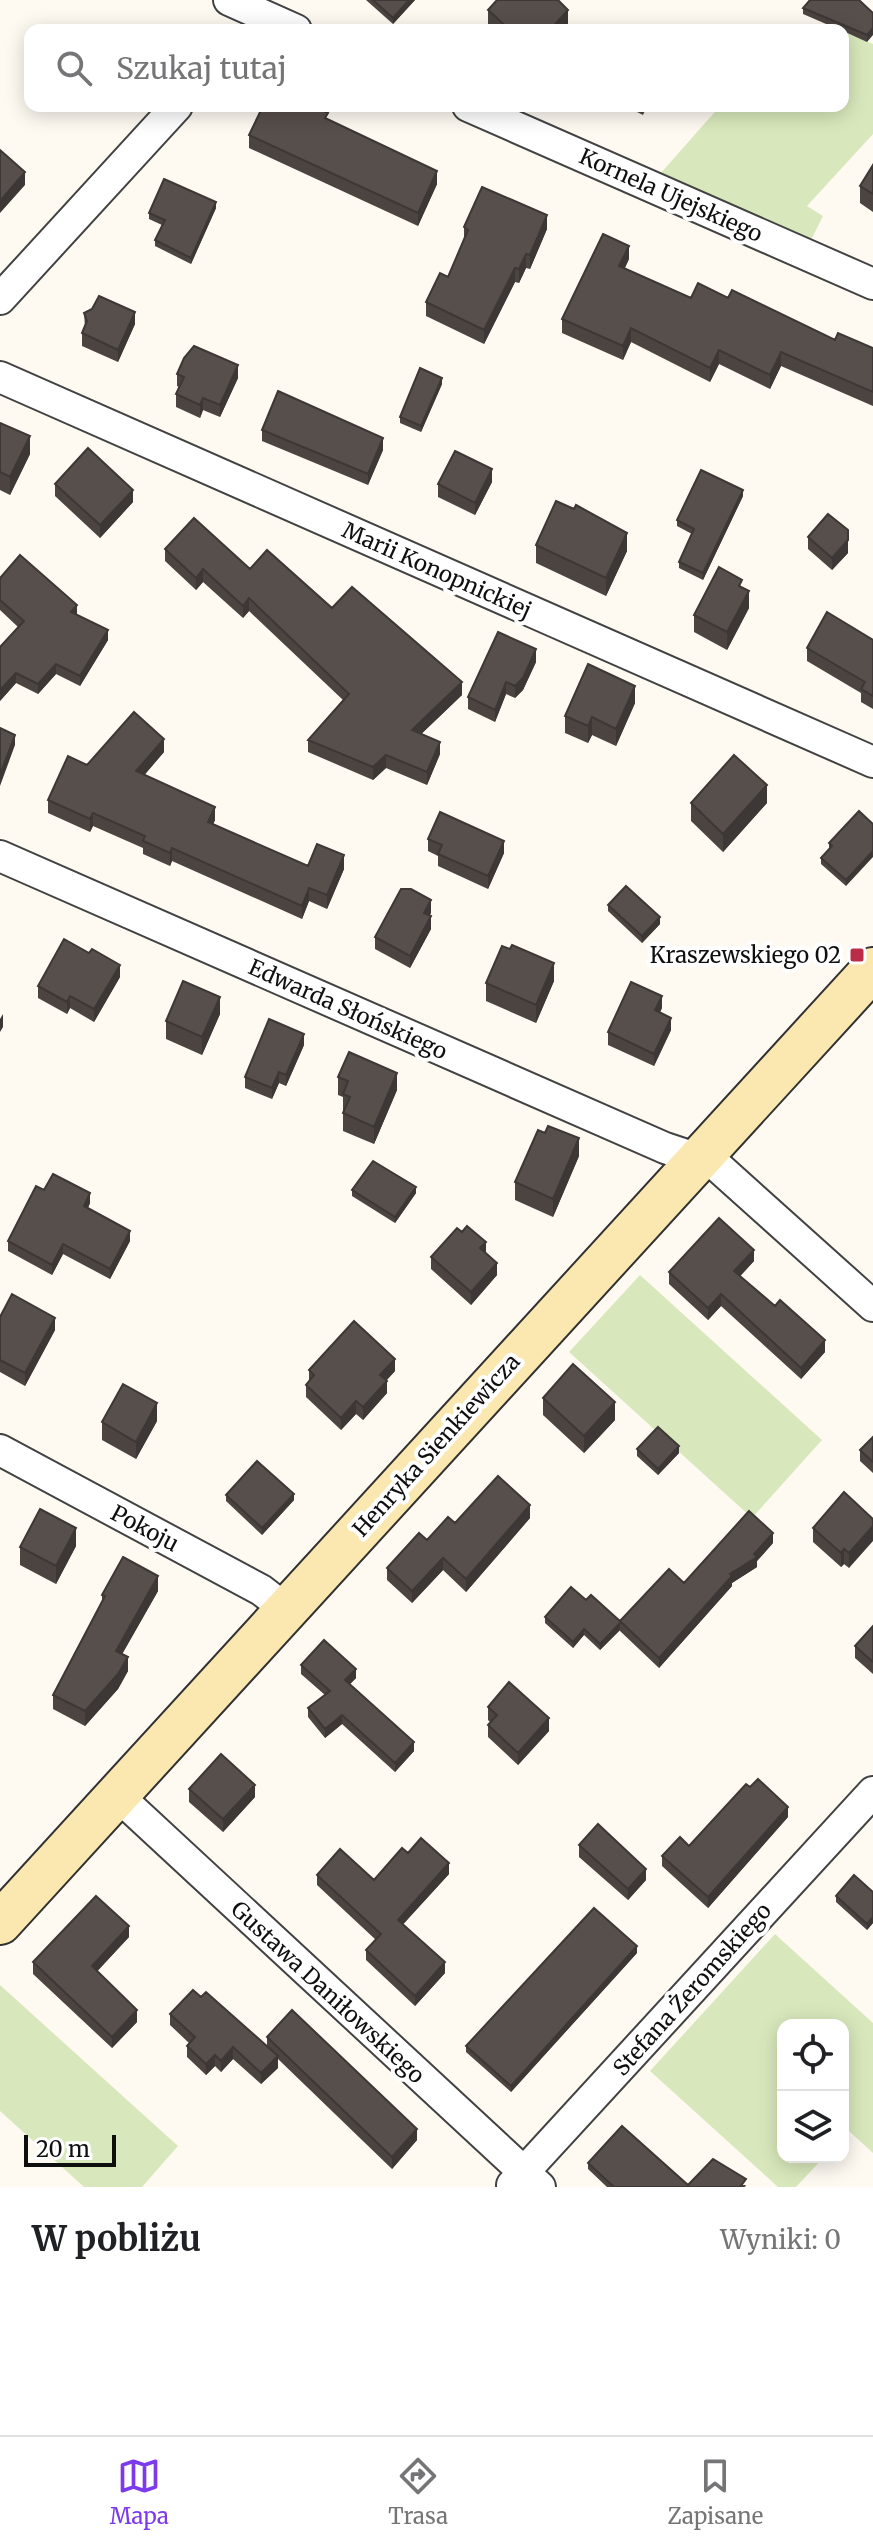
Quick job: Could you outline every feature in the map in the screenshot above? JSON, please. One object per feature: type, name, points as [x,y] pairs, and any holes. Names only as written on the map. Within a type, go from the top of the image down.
[{"type":"street","points":[[229,0],[281,24]]},
{"type":"street","points":[[0,299],[171,112]]},
{"type":"street","name":"Kornela Ujejskiego","points":[[482,112],[873,284]]},
{"type":"street","name":"Marii Konopnickiej","points":[[0,377],[873,762]]},
{"type":"street","name":"Edwarda Słońskiego","points":[[0,856],[716,1165],[873,1306]]},
{"type":"street","name":"Henryka Sienkiewicza","points":[[0,1923],[873,969]]},
{"type":"street","name":"Pokoju","points":[[0,1450],[261,1590],[287,1610]]},
{"type":"street","name":"Stefana Żeromskiego","points":[[525,2182],[873,1792]]},
{"type":"street","name":"Gustawa Daniłowskiego","points":[[117,1795],[525,2182]]},
{"type":"green space","points":[[849,34],[873,44],[873,134],[807,206],[823,216],[812,238],[807,239],[660,174],[715,112],[849,112]]},
{"type":"green space","points":[[640,1275],[822,1440],[752,1518],[569,1352]]},
{"type":"green space","points":[[775,1934],[873,2023],[873,2153],[849,2131],[849,2019],[777,2019],[777,2163],[818,2163],[796,2187],[778,2187],[650,2071]]},
{"type":"green space","points":[[0,1985],[178,2146],[142,2187],[84,2187],[0,2111]]},
{"type":"building","points":[[373,0],[409,0],[393,18]]},
{"type":"building","points":[[497,0],[558,0],[568,10],[555,24],[503,24],[488,10]]},
{"type":"building","points":[[810,0],[859,0],[873,13],[873,28],[867,35],[849,27],[849,24],[841,24],[803,8]]},
{"type":"building","points":[[260,112],[326,112],[325,118],[437,171],[418,213],[249,135]]},
{"type":"building","points":[[0,150],[25,172],[0,201]]},
{"type":"building","points":[[873,165],[873,194],[860,186]]},
{"type":"building","points":[[164,179],[216,202],[191,258],[155,240],[165,220],[149,213]]},
{"type":"building","points":[[482,187],[547,215],[530,255],[526,254],[519,269],[515,268],[484,330],[426,302],[440,273],[448,277],[468,230],[464,227]]},
{"type":"building","points":[[603,234],[629,246],[619,266],[691,298],[698,283],[728,298],[732,290],[835,340],[838,333],[873,348],[873,392],[781,352],[770,375],[719,350],[710,368],[631,328],[623,346],[562,319]]},
{"type":"building","points":[[99,296],[135,312],[118,350],[82,333],[87,321],[84,313],[92,309]]},
{"type":"building","points":[[194,346],[238,365],[220,405],[203,398],[200,405],[176,394],[184,377],[177,374]]},
{"type":"building","points":[[420,368],[442,378],[421,426],[400,417]]},
{"type":"building","points":[[278,391],[383,438],[368,474],[262,430]]},
{"type":"building","points":[[0,423],[30,436],[10,477],[0,472]]},
{"type":"building","points":[[88,448],[133,490],[100,525],[55,484]]},
{"type":"building","points":[[455,451],[492,469],[475,503],[438,484]]},
{"type":"building","points":[[701,470],[743,490],[703,573],[679,562],[694,529],[677,520]]},
{"type":"building","points":[[556,501],[574,509],[576,505],[627,533],[606,578],[536,545]]},
{"type":"building","points":[[828,514],[848,530],[848,540],[832,558],[808,537]]},
{"type":"building","points":[[194,518],[250,569],[267,550],[332,608],[352,587],[462,682],[412,730],[440,742],[427,772],[386,755],[373,767],[308,740],[349,694],[249,598],[243,606],[203,569],[196,578],[165,549]]},
{"type":"building","points":[[20,555],[77,605],[71,612],[108,630],[80,676],[56,664],[38,684],[16,673],[0,690],[0,647],[24,621],[0,600],[0,578]]},
{"type":"building","points":[[719,567],[742,580],[739,586],[749,591],[727,632],[694,615]]},
{"type":"building","points":[[827,612],[873,640],[873,696],[861,689],[865,682],[807,648]]},
{"type":"building","points":[[498,632],[536,649],[523,678],[515,686],[506,682],[495,710],[468,697]]},
{"type":"building","points":[[588,664],[635,686],[616,729],[592,717],[588,726],[565,716]]},
{"type":"building","points":[[134,712],[164,739],[136,771],[215,807],[208,822],[308,866],[317,844],[344,855],[327,895],[309,888],[302,906],[172,848],[170,853],[143,841],[145,836],[93,813],[90,819],[48,800],[68,756],[87,765]]},
{"type":"building","points":[[0,728],[15,735],[0,775]]},
{"type":"building","points":[[734,755],[767,785],[723,834],[691,803]]},
{"type":"building","points":[[859,811],[873,824],[873,851],[846,880],[821,858],[832,846],[829,843]]},
{"type":"building","points":[[440,812],[504,841],[488,876],[438,854],[442,845],[428,839]]},
{"type":"building","points":[[626,886],[660,917],[642,936],[608,905]]},
{"type":"building","points":[[401,889],[411,889],[431,900],[424,913],[431,916],[410,956],[375,937]]},
{"type":"building","points":[[64,939],[89,953],[92,949],[120,965],[94,1009],[70,996],[67,1002],[38,986]]},
{"type":"building","points":[[512,945],[554,963],[536,1005],[486,983],[502,946],[510,949]]},
{"type":"building","points":[[183,981],[220,997],[202,1037],[166,1021]]},
{"type":"building","points":[[631,982],[662,996],[655,1010],[671,1018],[654,1054],[608,1032]]},
{"type":"building","points":[[269,1019],[304,1034],[286,1075],[279,1072],[272,1088],[245,1077]]},
{"type":"building","points":[[349,1052],[397,1073],[374,1127],[343,1113],[350,1097],[343,1094],[348,1081],[338,1077]]},
{"type":"building","points":[[548,1126],[579,1138],[553,1199],[515,1182],[538,1130],[545,1133]]},
{"type":"building","points":[[373,1161],[416,1187],[395,1217],[352,1190]]},
{"type":"building","points":[[53,1174],[90,1193],[84,1206],[130,1231],[110,1269],[63,1244],[52,1265],[8,1241],[36,1186],[44,1190]]},
{"type":"building","points":[[719,1218],[754,1250],[734,1271],[775,1306],[780,1300],[825,1340],[801,1368],[721,1294],[708,1308],[669,1272]]},
{"type":"building","points":[[467,1226],[486,1242],[480,1248],[497,1263],[471,1292],[431,1257],[457,1228],[462,1232]]},
{"type":"building","points":[[12,1294],[55,1318],[25,1373],[0,1360],[0,1317]]},
{"type":"building","points":[[354,1321],[395,1359],[380,1375],[387,1381],[363,1407],[356,1401],[341,1418],[306,1385],[314,1375],[309,1370]]},
{"type":"building","points":[[573,1364],[615,1402],[584,1436],[543,1398]]},
{"type":"building","points":[[123,1384],[157,1403],[136,1442],[102,1422]]},
{"type":"building","points":[[658,1427],[679,1446],[658,1469],[637,1449]]},
{"type":"building","points":[[873,1437],[873,1462],[860,1450]]},
{"type":"building","points":[[257,1461],[294,1494],[262,1528],[226,1495]]},
{"type":"building","points":[[498,1476],[530,1505],[466,1579],[443,1558],[412,1591],[387,1568],[419,1533],[427,1540],[448,1517],[455,1523]]},
{"type":"building","points":[[844,1492],[873,1519],[873,1526],[849,1553],[844,1549],[841,1553],[813,1528]]},
{"type":"building","points":[[40,1509],[76,1528],[56,1566],[20,1547]]},
{"type":"building","points":[[749,1511],[773,1533],[754,1554],[757,1557],[730,1574],[732,1576],[659,1658],[620,1621],[669,1569],[684,1583]]},
{"type":"building","points":[[123,1557],[158,1576],[116,1651],[128,1657],[118,1674],[85,1711],[53,1695]]},
{"type":"building","points":[[571,1587],[586,1600],[591,1595],[621,1622],[600,1644],[584,1629],[573,1642],[545,1617]]},
{"type":"building","points":[[873,1626],[873,1662],[855,1646]]},
{"type":"building","points":[[324,1640],[356,1669],[345,1680],[414,1742],[395,1763],[342,1715],[325,1729],[308,1708],[330,1691],[301,1665]]},
{"type":"building","points":[[509,1682],[549,1718],[518,1753],[488,1725],[497,1715],[488,1707]]},
{"type":"building","points":[[221,1754],[255,1785],[223,1819],[189,1789]]},
{"type":"building","points":[[758,1779],[788,1807],[708,1897],[662,1856],[680,1837],[689,1846],[746,1784],[750,1787]]},
{"type":"building","points":[[598,1824],[646,1869],[628,1889],[579,1845]]},
{"type":"building","points":[[421,1838],[449,1863],[398,1920],[445,1962],[415,1996],[366,1950],[381,1934],[317,1875],[340,1849],[374,1880],[402,1848],[408,1853]]},
{"type":"building","points":[[854,1875],[873,1892],[873,1917],[867,1924],[836,1896]]},
{"type":"building","points":[[96,1896],[129,1926],[92,1966],[137,2010],[112,2037],[33,1962]]},
{"type":"building","points":[[594,1908],[637,1946],[511,2086],[466,2046]]},
{"type":"building","points":[[193,1990],[201,1997],[206,1992],[278,2056],[261,2073],[233,2047],[221,2061],[215,2055],[206,2064],[187,2046],[195,2037],[170,2014]]},
{"type":"building","points":[[292,2010],[417,2129],[392,2157],[267,2037]]},
{"type":"building","points":[[622,2126],[688,2185],[713,2159],[746,2179],[740,2187],[614,2187],[588,2163]]},
{"type":"place","name":"Kraszewskiego 02","points":[[857,955]]}]
